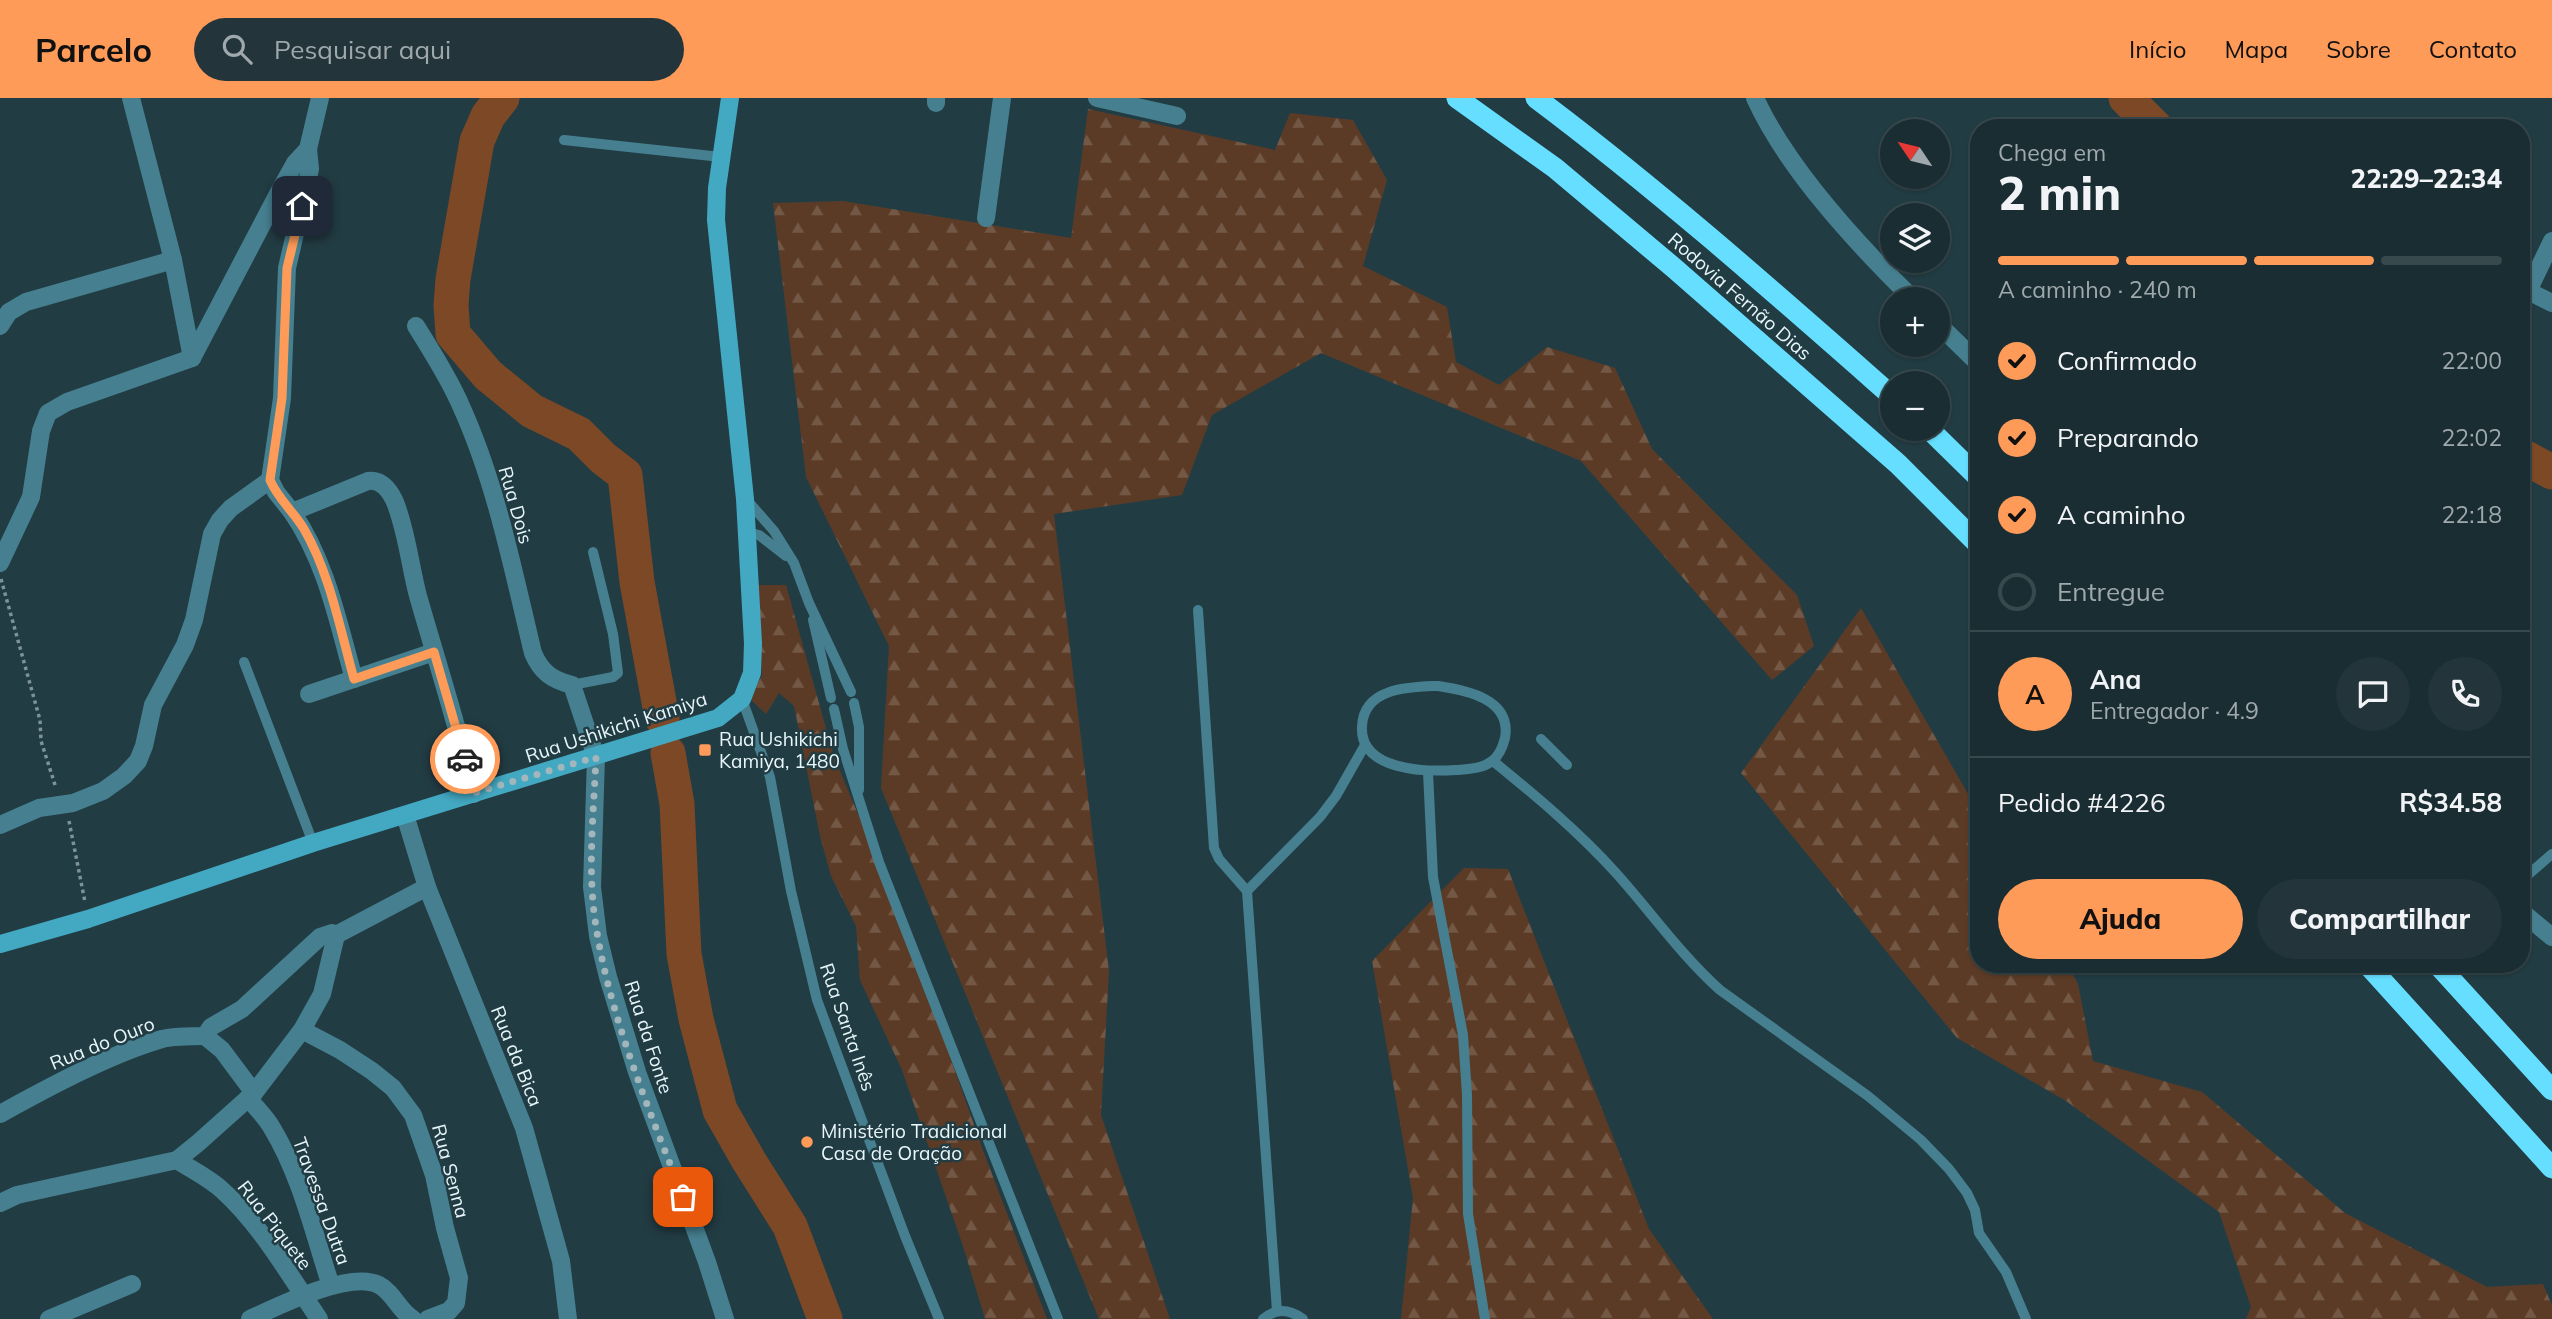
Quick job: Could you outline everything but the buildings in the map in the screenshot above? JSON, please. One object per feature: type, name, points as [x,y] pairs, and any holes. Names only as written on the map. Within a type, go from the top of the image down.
[{"type":"highway","name":"Rodovia Fernão Dias","points":[[1457,98],[1555,169],[1674,268],[1898,464],[1970,536]]},
{"type":"highway","name":"Rodovia Fernão Dias","points":[[1536,98],[1587,136],[1880,386]]},
{"type":"highway","points":[[1940,441],[1970,469]]},
{"type":"highway","points":[[2375,973],[2552,1168]]},
{"type":"highway","points":[[2445,973],[2552,1090]]},
{"type":"main road","points":[[730,98],[717,188],[716,240],[747,532],[753,643],[752,673],[742,699]]},
{"type":"main road","name":"Rua Ushikichi Kamiya","points":[[0,944],[88,919],[313,844],[718,719],[742,699]]},
{"type":"street","points":[[131,98],[173,260],[192,358]]},
{"type":"street","points":[[320,98],[308,149],[310,169],[287,268],[282,398],[270,480],[304,529],[316,554],[354,679]]},
{"type":"street","points":[[986,218],[1002,98]]},
{"type":"street","points":[[1097,98],[1177,116]]},
{"type":"street","points":[[1755,98],[1766,121],[1803,174],[1881,268],[1901,287]]},
{"type":"street","points":[[0,563],[31,497],[41,431],[48,413],[67,402],[192,358],[273,202],[296,163],[308,149]]},
{"type":"street","points":[[2530,280],[2552,241]]},
{"type":"street","points":[[0,326],[9,312],[26,302],[173,260]]},
{"type":"street","points":[[2530,292],[2552,303]]},
{"type":"street","name":"Rua Dois","points":[[416,326],[461,406],[473,438],[492,494],[533,653],[539,667],[546,675],[572,685]]},
{"type":"street","points":[[1950,335],[1970,354]]},
{"type":"street","points":[[0,825],[39,808],[74,803],[103,791],[124,776],[138,761],[153,705],[185,645],[212,534],[219,520],[231,508],[270,480]]},
{"type":"street","points":[[292,512],[368,481],[380,483],[387,488],[395,503],[474,793]]},
{"type":"street","points":[[309,694],[434,652]]},
{"type":"street","points":[[572,685],[596,757]]},
{"type":"street","name":"Rua da Fonte","points":[[596,757],[592,865],[598,936],[637,1072],[707,1262],[725,1319]]},
{"type":"street","name":"Rua da Bica","points":[[405,815],[428,887],[524,1129],[561,1261],[568,1319]]},
{"type":"street","points":[[205,1035],[211,1027],[242,1009],[315,940],[327,934],[336,934],[428,887]]},
{"type":"street","points":[[2530,919],[2552,937]]},
{"type":"street","points":[[0,1203],[17,1195],[177,1160],[251,1095],[302,1030],[322,994],[336,934]]},
{"type":"street","name":"Rua Senna","points":[[302,1030],[372,1071],[393,1088],[413,1115],[434,1175],[444,1228],[459,1278],[456,1303],[449,1311],[428,1319]]},
{"type":"street","name":"Travessa Dutra","points":[[205,1035],[222,1050],[272,1128],[304,1203],[331,1286]]},
{"type":"street","name":"Rua do Ouro","points":[[0,1114],[63,1081],[148,1044],[173,1037],[205,1035]]},
{"type":"street","name":"Rua Piquete","points":[[177,1160],[220,1189],[237,1206],[319,1319]]},
{"type":"street","points":[[250,1319],[303,1295],[331,1286],[373,1282],[384,1289],[406,1315],[413,1319]]},
{"type":"street","points":[[50,1319],[132,1284]]},
{"type":"lane","points":[[564,140],[722,157]]},
{"type":"lane","points":[[745,499],[774,531],[794,564],[809,603],[853,697],[860,746],[858,794]]},
{"type":"lane","points":[[747,532],[769,542],[794,564]]},
{"type":"lane","points":[[572,685],[613,677],[618,673],[613,634],[593,552]]},
{"type":"lane","points":[[809,603],[843,750],[879,862],[1058,1319]]},
{"type":"lane","points":[[1198,610],[1214,848],[1219,859],[1247,891],[1277,1311]]},
{"type":"lane","points":[[244,662],[313,844]]},
{"type":"lane","points":[[1438,686],[1465,690],[1485,698],[1499,710],[1507,728],[1503,747],[1493,761],[1476,768],[1428,772],[1392,765],[1365,745],[1361,730],[1363,719],[1371,704],[1388,691],[1405,687],[1438,686]]},
{"type":"lane","name":"Rua Santa Inês","points":[[742,699],[771,777],[790,891],[817,1000],[905,1236],[939,1319]]},
{"type":"lane","points":[[1541,739],[1567,765]]},
{"type":"lane","points":[[1247,891],[1320,817],[1336,796],[1365,745]]},
{"type":"lane","points":[[1493,761],[1551,810],[1616,872],[1675,945],[1706,977],[1868,1097],[1921,1140],[1949,1169],[1967,1193],[1975,1210],[1979,1233],[2006,1272],[2026,1319]]},
{"type":"lane","points":[[1428,772],[1433,877],[1464,1035],[1468,1214],[1485,1319]]},
{"type":"lane","points":[[2530,873],[2552,854]]},
{"type":"lane","points":[[1263,1319],[1277,1311],[1287,1311],[1303,1319]]},
{"type":"path","points":[[0,573],[38,714],[41,741],[69,822],[88,919]]},
{"type":"green space","points":[[1088,109],[1275,150],[1290,113],[1353,120],[1387,180],[1363,266],[1447,307],[1456,362],[1499,385],[1547,347],[1615,368],[1652,449],[1797,595],[1814,646],[1772,680],[1581,461],[1321,353],[1212,415],[1182,495],[1054,514],[1109,971],[1101,1115],[1170,1319],[1099,1319],[881,788],[889,646],[806,477],[773,203],[843,201],[1071,238]]},
{"type":"green space","points":[[757,585],[786,585],[834,757],[896,904],[984,1153],[1047,1319],[985,1319],[963,1246],[902,1070],[860,980],[856,926],[831,876],[820,836],[794,706],[779,693],[766,714],[750,699],[762,675]]},
{"type":"green space","points":[[1861,608],[1970,797],[1970,973],[2072,973],[2078,984],[2093,1061],[2202,1092],[2345,1213],[2487,1287],[2543,1284],[2552,1305],[2552,1319],[2246,1319],[2251,1307],[2219,1212],[2066,1101],[1957,1038],[1741,773]]},
{"type":"green space","points":[[1464,868],[1508,869],[1649,1229],[1713,1319],[1401,1319],[1413,1198],[1372,961]]},
{"type":"waterway","points":[[502,98],[488,116],[477,141],[453,279],[453,334],[488,375],[532,411],[579,434],[625,475],[637,582],[662,718]]},
{"type":"waterway","points":[[2126,98],[2147,119]]},
{"type":"waterway","points":[[2530,460],[2552,472]]},
{"type":"waterway","points":[[668,753],[677,804],[684,954],[696,1019],[720,1110],[790,1226],[825,1319]]},
{"type":"way so far","points":[[465,759],[474,793],[596,757],[592,865],[598,936],[621,1024],[683,1197]]},
{"type":"place","name":"Rua Ushikichi Kamiya, 1480","points":[[705,750]]},
{"type":"place","name":"Ministério Tradicional Casa de Oração","points":[[807,1142]]},
{"type":"route","points":[[302,206],[287,268],[282,398],[270,480],[304,529],[316,554],[354,679],[434,652],[465,759]]}]
